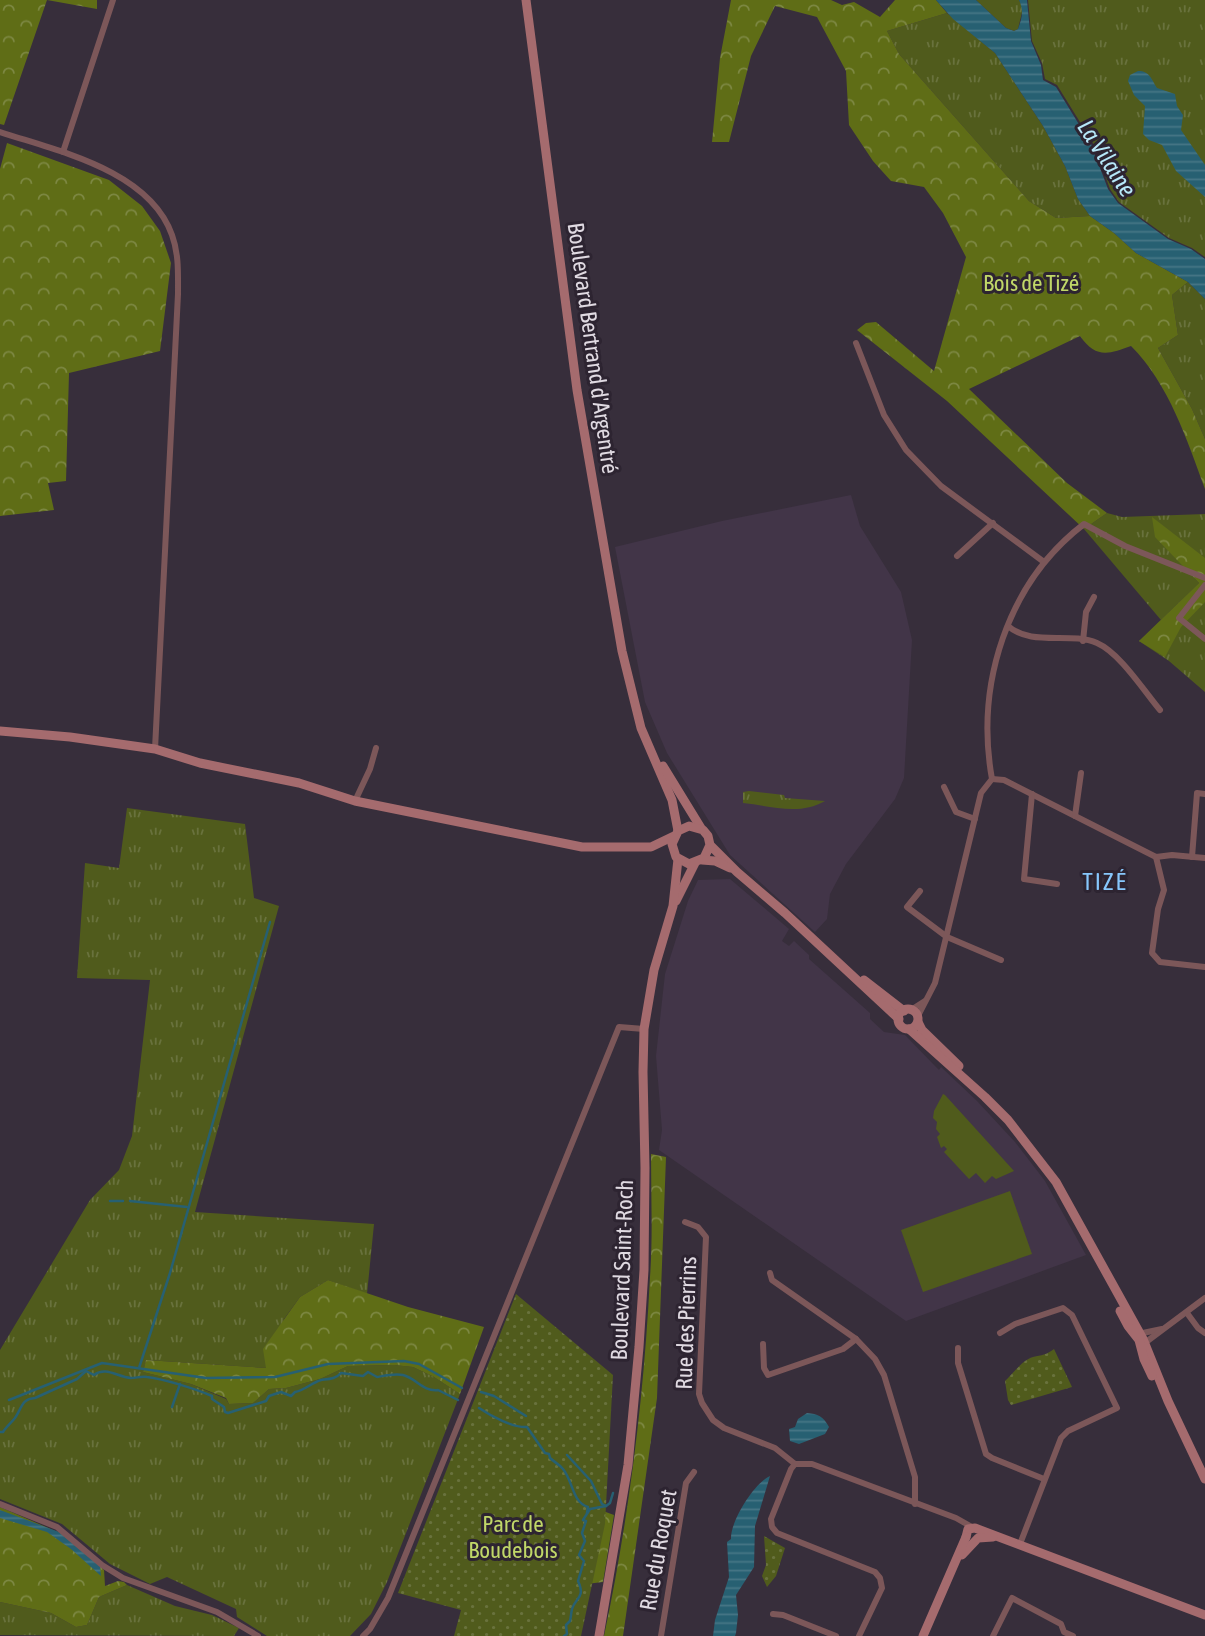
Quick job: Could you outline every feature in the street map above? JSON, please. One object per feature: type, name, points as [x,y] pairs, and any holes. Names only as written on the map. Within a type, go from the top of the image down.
[{"type":"main road","name":"Boulevard Bertrand d'Argentré","points":[[526,0],[577,390],[622,651],[633,700]]},
{"type":"main road","points":[[633,700],[654,750],[706,834],[710,845],[851,973],[910,1016],[1025,1141],[1056,1182],[1143,1344],[1205,1479]]},
{"type":"main road","points":[[633,700],[646,741],[672,800],[676,833],[672,847],[676,857]]},
{"type":"main road","points":[[0,731],[70,737],[155,749],[200,762],[299,783],[355,801],[582,847],[651,847],[686,863],[715,861],[737,872]]},
{"type":"main road","points":[[651,847],[689,826],[701,828]]},
{"type":"main road","points":[[699,861],[708,853],[710,845]]},
{"type":"main road","name":"Boulevard Saint-Roch","points":[[599,1636],[628,1465],[638,1360],[644,1270],[644,1029],[654,970],[673,906],[676,857]]},
{"type":"main road","name":"Boulevard Saint-Roch","points":[[673,906],[699,861]]},
{"type":"main road","points":[[910,1016],[902,1027],[909,1029],[985,1097]]},
{"type":"main road","points":[[909,1029],[914,1027],[910,1016]]},
{"type":"main road","points":[[923,1636],[972,1534],[999,1536],[1205,1615]]},
{"type":"street","points":[[63,152],[113,0]]},
{"type":"street","points":[[0,132],[106,169],[135,188],[165,220],[177,255],[178,294],[155,749]]},
{"type":"street","points":[[856,343],[884,415],[906,450],[941,486],[1044,562]]},
{"type":"street","points":[[957,556],[993,523]]},
{"type":"street","points":[[910,1016],[928,998],[935,983],[981,793],[992,779],[988,755],[990,681],[998,650],[1020,599],[1044,562],[1084,524],[1125,546],[1205,578]]},
{"type":"street","points":[[1205,585],[1179,618],[1205,639]]},
{"type":"street","points":[[1083,641],[1086,612],[1094,597]]},
{"type":"street","points":[[1008,626],[1018,635],[1094,641],[1108,649],[1160,710]]},
{"type":"street","points":[[355,801],[370,769],[376,748]]},
{"type":"street","points":[[1075,816],[1081,773]]},
{"type":"street","points":[[992,779],[1004,780],[1156,856],[1205,858]]},
{"type":"street","points":[[944,787],[956,812],[975,819]]},
{"type":"street","points":[[1192,857],[1197,793],[1205,794]]},
{"type":"street","points":[[1032,794],[1024,879],[1058,884]]},
{"type":"street","points":[[1156,856],[1164,890],[1158,909],[1152,953],[1160,962],[1205,967]]},
{"type":"street","points":[[920,891],[907,906],[947,937],[1001,960]]},
{"type":"street","points":[[363,1636],[388,1598],[619,1027],[644,1029]]},
{"type":"street","name":"Rue des Pierrins","points":[[685,1222],[698,1227],[706,1237],[699,1394],[713,1420],[724,1428],[775,1448],[795,1464],[812,1464],[956,1518],[972,1534]]},
{"type":"street","points":[[770,1273],[772,1280],[856,1339],[866,1348],[884,1375],[915,1477],[915,1504]]},
{"type":"street","points":[[1143,1344],[1205,1298]]},
{"type":"street","points":[[1000,1333],[1015,1324],[1063,1308],[1072,1315],[1117,1408],[1068,1431],[1061,1438],[1020,1544]]},
{"type":"street","points":[[1187,1313],[1205,1333]]},
{"type":"street","points":[[1137,1334],[1163,1328]]},
{"type":"street","points":[[763,1344],[764,1368],[768,1375],[843,1349],[856,1339]]},
{"type":"street","points":[[958,1349],[958,1363],[986,1454],[1044,1479]]},
{"type":"street","points":[[795,1464],[790,1469],[772,1518],[772,1527],[777,1533],[875,1572],[880,1578],[882,1588],[859,1636]]},
{"type":"street","name":"Rue du Roquet","points":[[661,1636],[686,1483],[694,1472]]},
{"type":"street","points":[[0,1504],[57,1527],[117,1575],[150,1590],[217,1612],[258,1636]]},
{"type":"street","points":[[993,1636],[1012,1598],[1061,1624],[1063,1634],[1073,1636]]},
{"type":"street","points":[[773,1614],[783,1615],[836,1636]]},
{"type":"shaded area","points":[[851,495],[860,526],[901,592],[912,640],[904,778],[895,799],[846,864],[830,894],[827,919],[815,932],[730,855],[667,753],[645,702],[615,547],[722,521]]},
{"type":"shaded area","points":[[730,879],[789,929],[782,941],[789,946],[794,941],[809,955],[809,959],[870,1013],[870,1019],[884,1032],[905,1035],[939,1070],[941,1067],[977,1101],[1015,1142],[1045,1181],[1086,1255],[906,1321],[659,1150],[662,1130],[656,1056],[665,974],[688,901],[698,880]]},
{"type":"green space","points":[[0,0],[47,0],[4,125],[0,124]]},
{"type":"green space","points":[[47,0],[97,0],[97,9]]},
{"type":"green space","name":"Bois de Tizé","points":[[731,0],[831,0],[842,5],[854,2],[880,17],[895,0],[936,0],[947,13],[887,31],[899,54],[1029,201],[1056,218],[1090,216],[1136,253],[1188,282],[1172,295],[1178,335],[1158,348],[1192,409],[1205,439],[1205,489],[1176,413],[1156,377],[1131,346],[1103,353],[1092,348],[1080,336],[969,389],[1067,483],[1107,513],[1084,529],[947,401],[857,330],[866,323],[876,322],[934,371],[966,257],[943,213],[924,187],[891,181],[873,161],[849,125],[846,71],[817,17],[775,6],[751,56],[729,142],[712,142],[720,58]]},
{"type":"green space","points":[[976,0],[1019,0],[1023,8],[1018,29],[1014,31],[1006,28]]},
{"type":"green space","points":[[1028,0],[1205,0],[1205,257],[1169,238],[1119,202],[1110,189],[1093,143],[1057,85],[1045,79],[1042,63],[1032,41]]},
{"type":"green space","points":[[947,13],[995,53],[1043,126],[1065,166],[1078,199],[1090,216],[1056,218],[1029,201],[899,54],[887,31]]},
{"type":"green space","points":[[7,143],[109,180],[142,206],[160,231],[171,263],[160,351],[69,373],[66,481],[48,483],[54,510],[0,516],[0,169]]},
{"type":"green space","points":[[1188,282],[1205,299],[1205,439],[1192,409],[1158,348],[1178,335],[1172,295]]},
{"type":"green space","points":[[1107,513],[1122,517],[1205,514],[1205,562],[1156,537],[1199,583],[1161,620],[1084,529]]},
{"type":"green space","points":[[1152,517],[1205,558],[1205,602],[1181,627],[1165,657],[1139,641],[1199,583],[1155,537]]},
{"type":"green space","points":[[1205,584],[1205,692],[1169,661],[1139,641]]},
{"type":"green space","points":[[743,792],[784,795],[785,798],[825,801],[805,808],[775,808],[743,803]]},
{"type":"green space","points":[[127,808],[245,824],[254,898],[279,906],[195,1212],[374,1224],[367,1294],[328,1280],[300,1297],[284,1319],[267,1368],[146,1360],[143,1372],[191,1384],[226,1399],[229,1404],[253,1403],[269,1389],[286,1388],[320,1379],[348,1366],[413,1367],[460,1394],[387,1582],[371,1614],[350,1636],[267,1636],[237,1617],[236,1609],[167,1577],[150,1584],[110,1564],[62,1524],[0,1499],[0,1350],[90,1200],[119,1170],[132,1136],[150,980],[77,978],[85,863],[119,868]]},
{"type":"green space","points":[[943,1094],[1014,1171],[996,1179],[992,1176],[985,1183],[976,1173],[969,1179],[944,1152],[947,1149],[944,1146],[941,1148],[937,1137],[940,1134],[936,1129],[937,1122],[933,1118]]},
{"type":"green space","points":[[651,1154],[666,1157],[657,1398],[623,1636],[604,1636],[628,1502],[644,1367],[651,1262]]},
{"type":"green space","points":[[1010,1191],[1032,1254],[923,1292],[901,1230]]},
{"type":"green space","points":[[328,1280],[408,1307],[484,1327],[460,1394],[413,1367],[348,1366],[320,1379],[286,1388],[269,1389],[253,1403],[229,1404],[226,1398],[191,1384],[143,1372],[146,1360],[266,1368],[263,1349],[300,1297]]},
{"type":"green space","name":"Parc de Boudebois","points":[[516,1294],[613,1375],[605,1524],[581,1636],[454,1636],[461,1610],[398,1593]]},
{"type":"green space","points":[[1054,1349],[1072,1387],[1011,1405],[1005,1381],[1025,1361]]},
{"type":"green space","points":[[0,1507],[62,1534],[104,1570],[105,1586],[118,1581],[127,1585],[99,1597],[87,1625],[76,1627],[51,1613],[0,1602]]},
{"type":"green space","points":[[603,1511],[614,1515],[603,1582],[586,1584]]},
{"type":"green space","points":[[764,1536],[785,1548],[776,1576],[767,1587],[762,1576],[766,1565]]},
{"type":"green space","points":[[127,1585],[175,1606],[212,1615],[239,1628],[234,1636],[0,1635],[0,1602],[51,1613],[76,1627],[87,1625],[99,1597]]},
{"type":"water","name":"La Vilaine","points":[[936,0],[976,0],[1006,28],[1014,31],[1018,29],[1021,18],[1019,0],[1027,0],[1031,41],[1041,65],[1043,80],[1056,87],[1091,144],[1108,189],[1118,203],[1168,239],[1191,249],[1205,259],[1205,299],[1188,282],[1136,253],[1090,216],[1078,199],[1065,166],[1043,126],[995,53],[953,19]]},
{"type":"water","points":[[1138,71],[1148,74],[1157,88],[1175,94],[1177,106],[1183,115],[1181,130],[1205,165],[1205,197],[1176,171],[1162,145],[1149,140],[1143,134],[1145,106],[1134,95],[1128,81],[1130,75]]},
{"type":"water","points":[[807,1413],[825,1420],[829,1427],[825,1434],[799,1444],[790,1441],[789,1429],[795,1427],[798,1419]]},
{"type":"water","points":[[770,1476],[755,1526],[754,1567],[736,1595],[738,1615],[735,1636],[713,1636],[715,1620],[729,1577],[727,1542],[731,1539],[734,1523],[744,1504],[757,1486]]},
{"type":"water","points":[[0,1510],[59,1532],[100,1566],[101,1576],[47,1532],[0,1518]]},
{"type":"waterway","points":[[139,1368],[170,1273],[270,922]]},
{"type":"waterway","points":[[110,1201],[123,1201]]},
{"type":"waterway","points":[[130,1201],[187,1207]]},
{"type":"waterway","points":[[9,1400],[102,1363],[206,1378],[275,1377],[328,1364],[404,1361],[419,1364],[462,1388]]},
{"type":"waterway","points":[[0,1432],[3,1432],[27,1400],[77,1379],[86,1371],[94,1375],[103,1372],[131,1378],[147,1377],[180,1385],[212,1396],[228,1413],[266,1401],[269,1396],[281,1392],[291,1396],[317,1381],[334,1378],[341,1373],[363,1376],[368,1372],[377,1377],[403,1375],[428,1389],[438,1390],[458,1400]]},
{"type":"waterway","points":[[172,1407],[180,1384]]},
{"type":"waterway","points":[[481,1392],[494,1396],[526,1416]]},
{"type":"waterway","points":[[479,1408],[509,1424],[527,1427],[545,1453],[563,1469],[579,1501],[588,1507],[587,1513]]},
{"type":"waterway","points":[[567,1455],[591,1481],[602,1504],[606,1506]]},
{"type":"waterway","points":[[606,1506],[613,1493]]},
{"type":"waterway","points":[[564,1636],[567,1634],[566,1625],[570,1621],[573,1605],[581,1591],[578,1581],[584,1561],[579,1555],[585,1541],[582,1533],[586,1521],[583,1520],[590,1509],[606,1506]]},
{"type":"district","name":"TIZÉ","points":[[1105,881]]}]
